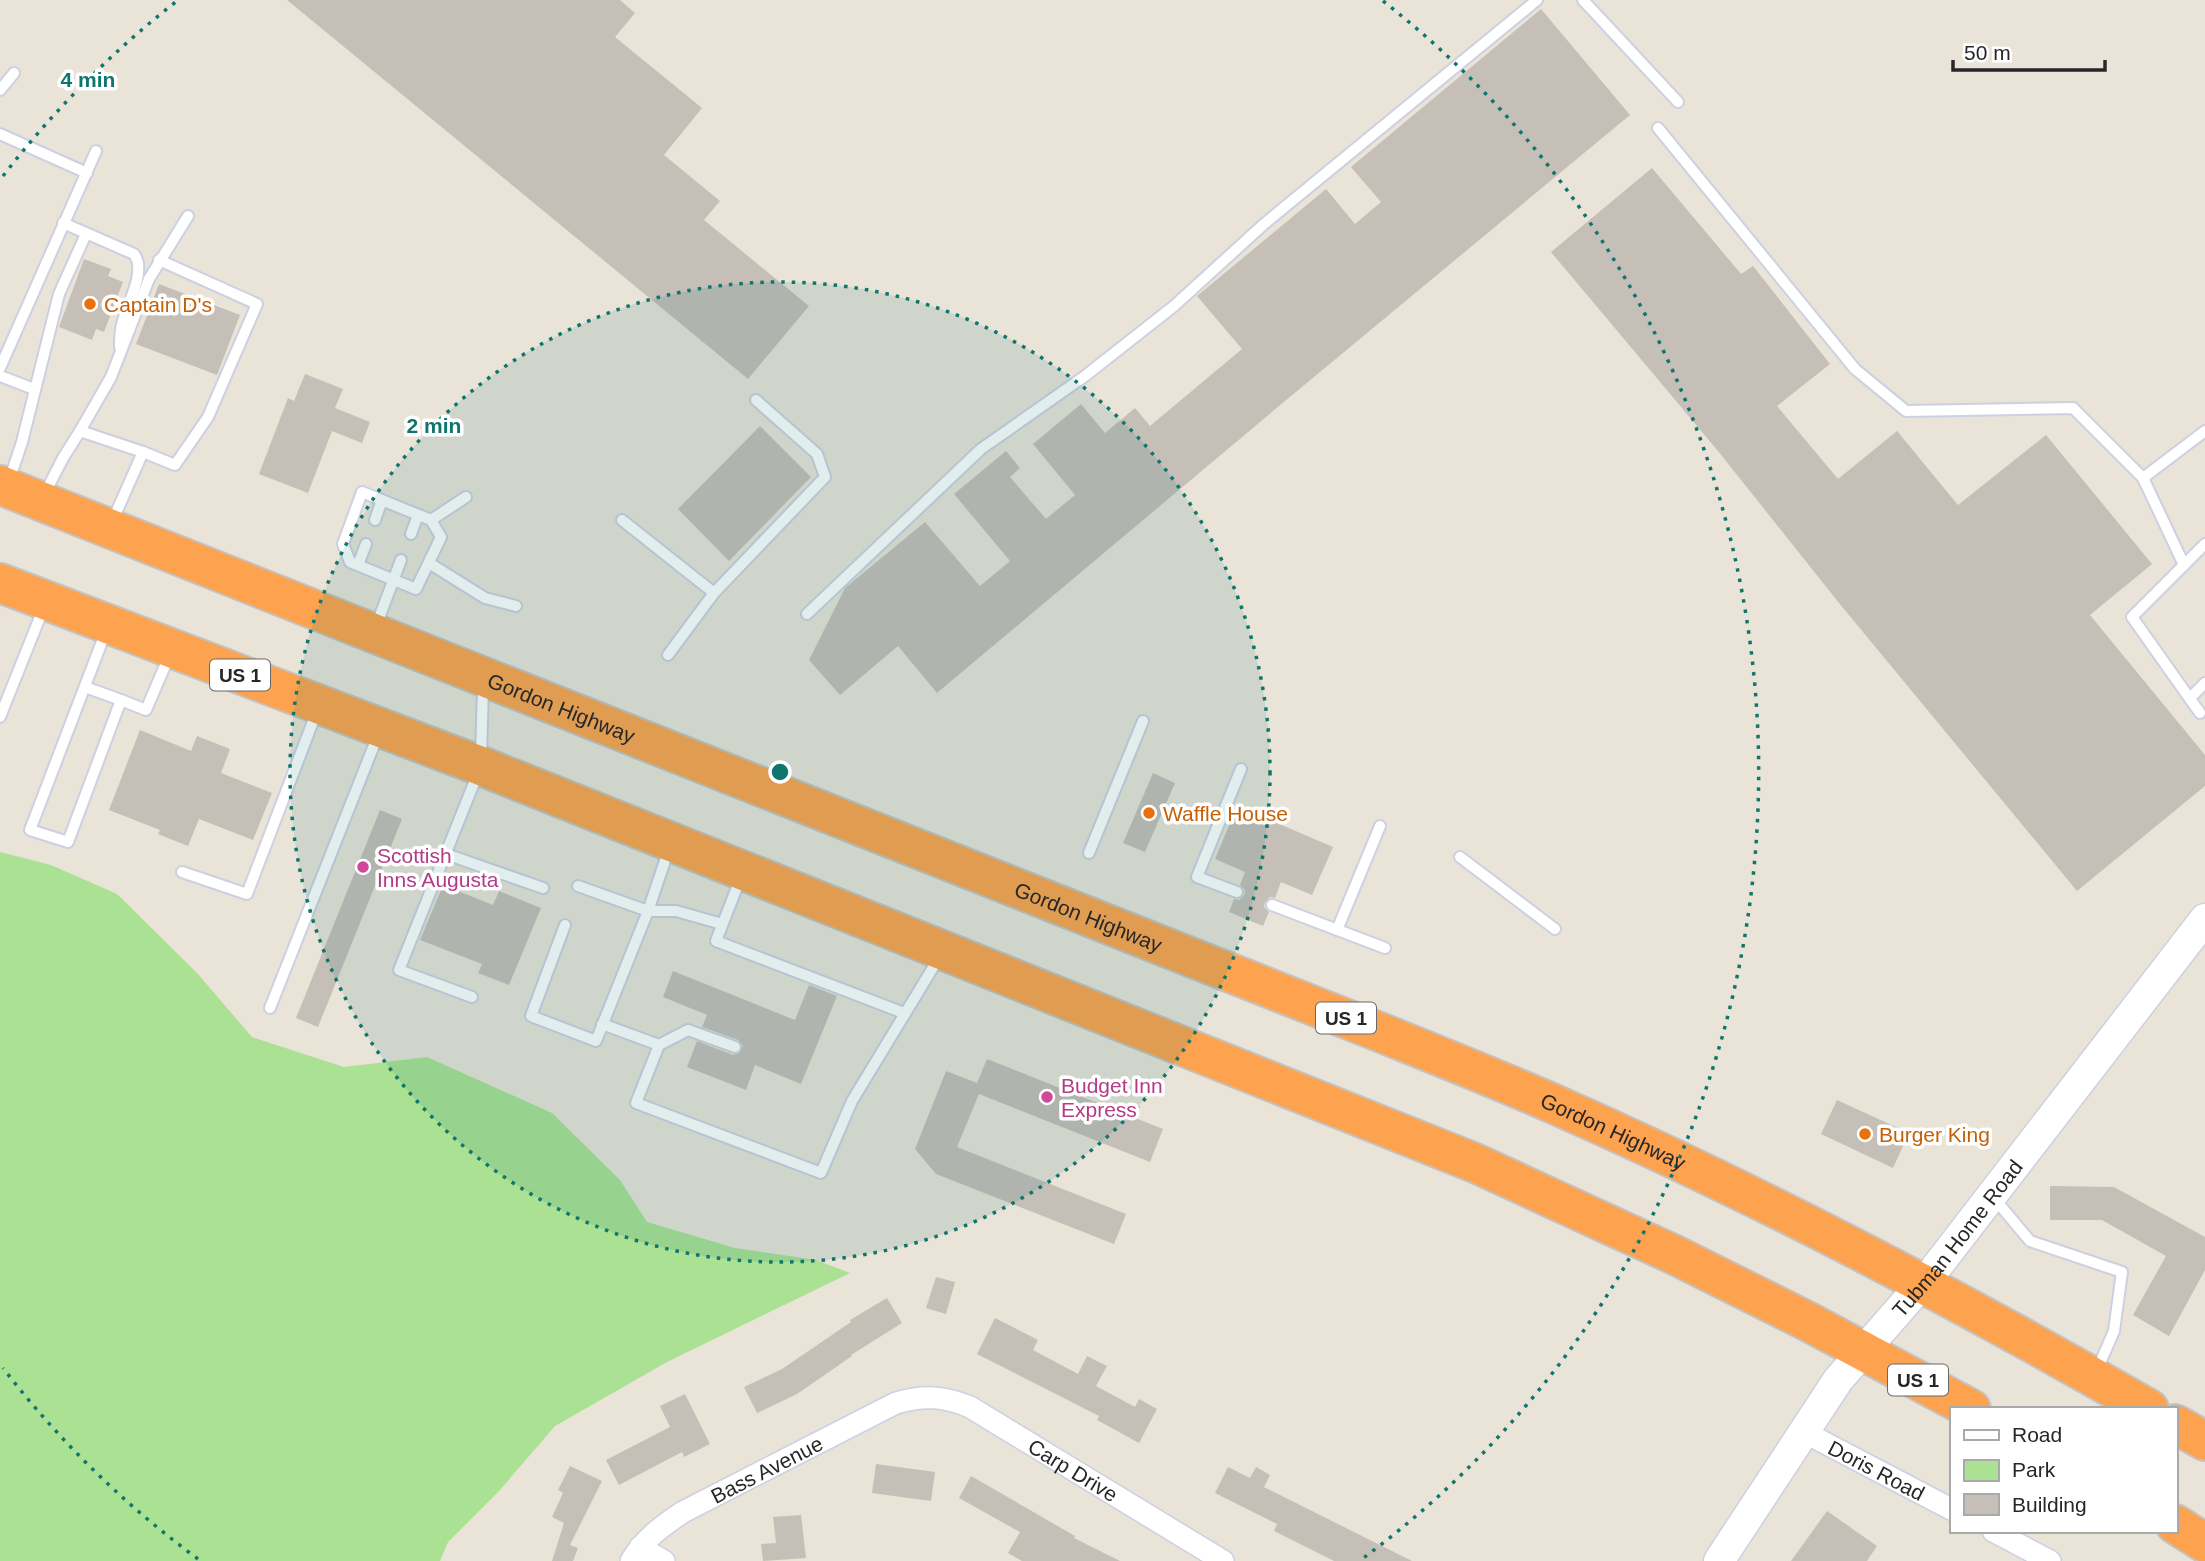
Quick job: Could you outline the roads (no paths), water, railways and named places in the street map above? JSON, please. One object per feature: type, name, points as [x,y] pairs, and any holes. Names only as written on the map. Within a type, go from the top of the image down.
[{"type":"highway","name":"Gordon Highway","points":[[16,492],[1556,1105],[1711,1178],[1922,1284],[2146,1407]]},
{"type":"highway","name":"US 1","points":[[0,583],[481,766],[1475,1163],[1675,1255],[1967,1407]]},
{"type":"highway","points":[[2177,1425],[2205,1441]]},
{"type":"highway","points":[[2177,1525],[2205,1543]]},
{"type":"street","name":"Tubman Home Road","points":[[1719,1561],[1838,1380],[1922,1284],[2205,919]]},
{"type":"street","name":"Bass Avenue","points":[[635,1554],[655,1531],[683,1512],[875,1412],[916,1397]]},
{"type":"street","name":"Carp Drive","points":[[916,1397],[942,1398],[970,1407],[1223,1561]]},
{"type":"street","name":"Doris Road","points":[[1804,1432],[1950,1508]]},
{"type":"street","points":[[1997,1533],[2050,1561]]},
{"type":"street","points":[[635,1554],[664,1561]]},
{"type":"lane","points":[[807,614],[981,449],[1085,376],[1174,306],[1264,224],[1537,0]]},
{"type":"lane","points":[[1583,0],[1678,102]]},
{"type":"lane","points":[[0,90],[14,73]]},
{"type":"lane","points":[[1658,128],[1855,369],[1906,411],[2073,408],[2143,478],[2183,565]]},
{"type":"lane","points":[[0,134],[86,173]]},
{"type":"lane","points":[[0,368],[96,151]]},
{"type":"lane","points":[[16,492],[63,458],[111,377],[149,279],[188,216]]},
{"type":"lane","points":[[63,223],[134,254],[140,261],[140,271],[120,328],[120,354]]},
{"type":"lane","points":[[16,492],[22,442],[50,327],[60,294],[86,234]]},
{"type":"lane","points":[[80,430],[175,465],[208,417],[257,304],[159,260]]},
{"type":"lane","points":[[0,376],[34,389]]},
{"type":"lane","points":[[668,655],[713,593],[825,477],[817,454],[756,400]]},
{"type":"lane","points":[[2143,478],[2205,431]]},
{"type":"lane","points":[[109,528],[143,453]]},
{"type":"lane","points":[[362,492],[418,515],[431,520],[441,537],[416,589],[350,562],[342,544],[362,492]]},
{"type":"lane","points":[[431,520],[466,498]]},
{"type":"lane","points":[[375,520],[383,500]]},
{"type":"lane","points":[[411,534],[418,515]]},
{"type":"lane","points":[[622,520],[713,593]]},
{"type":"lane","points":[[358,565],[366,544]]},
{"type":"lane","points":[[2200,713],[2132,617],[2205,544]]},
{"type":"lane","points":[[373,633],[401,560]]},
{"type":"lane","points":[[429,563],[485,598],[516,606]]},
{"type":"lane","points":[[0,717],[46,601]]},
{"type":"lane","points":[[108,625],[30,830],[68,842],[121,700]]},
{"type":"lane","points":[[85,687],[146,710],[173,649]]},
{"type":"lane","points":[[472,997],[399,970],[481,766],[483,676]]},
{"type":"lane","points":[[2190,698],[2205,683]]},
{"type":"lane","points":[[182,872],[247,894],[319,705]]},
{"type":"lane","points":[[1089,853],[1143,721]]},
{"type":"lane","points":[[270,1007],[380,729]]},
{"type":"lane","points":[[1237,892],[1198,877],[1241,769]]},
{"type":"lane","points":[[1337,930],[1380,826]]},
{"type":"lane","points":[[565,925],[531,1016],[596,1041],[648,911],[671,842]]},
{"type":"lane","points":[[446,854],[543,888]]},
{"type":"lane","points":[[1460,857],[1555,929]]},
{"type":"lane","points":[[743,872],[716,941],[904,1013]]},
{"type":"lane","points":[[578,886],[648,911],[676,911],[722,924]]},
{"type":"lane","points":[[1272,905],[1385,948]]},
{"type":"lane","points":[[735,1048],[688,1030],[659,1045],[636,1103],[821,1173],[852,1101],[943,950]]},
{"type":"lane","points":[[602,1024],[659,1045]]},
{"type":"lane","points":[[1991,1195],[2030,1241],[2122,1272],[2114,1331],[2094,1377]]},
{"type":"place","name":"Captain D's","points":[[90,304]]},
{"type":"place","name":"Waffle House","points":[[1149,813]]},
{"type":"place","name":"Scottish Inns Augusta","points":[[363,867]]},
{"type":"place","name":"Budget Inn Express","points":[[1047,1097]]},
{"type":"place","name":"Burger King","points":[[1865,1134]]}]
